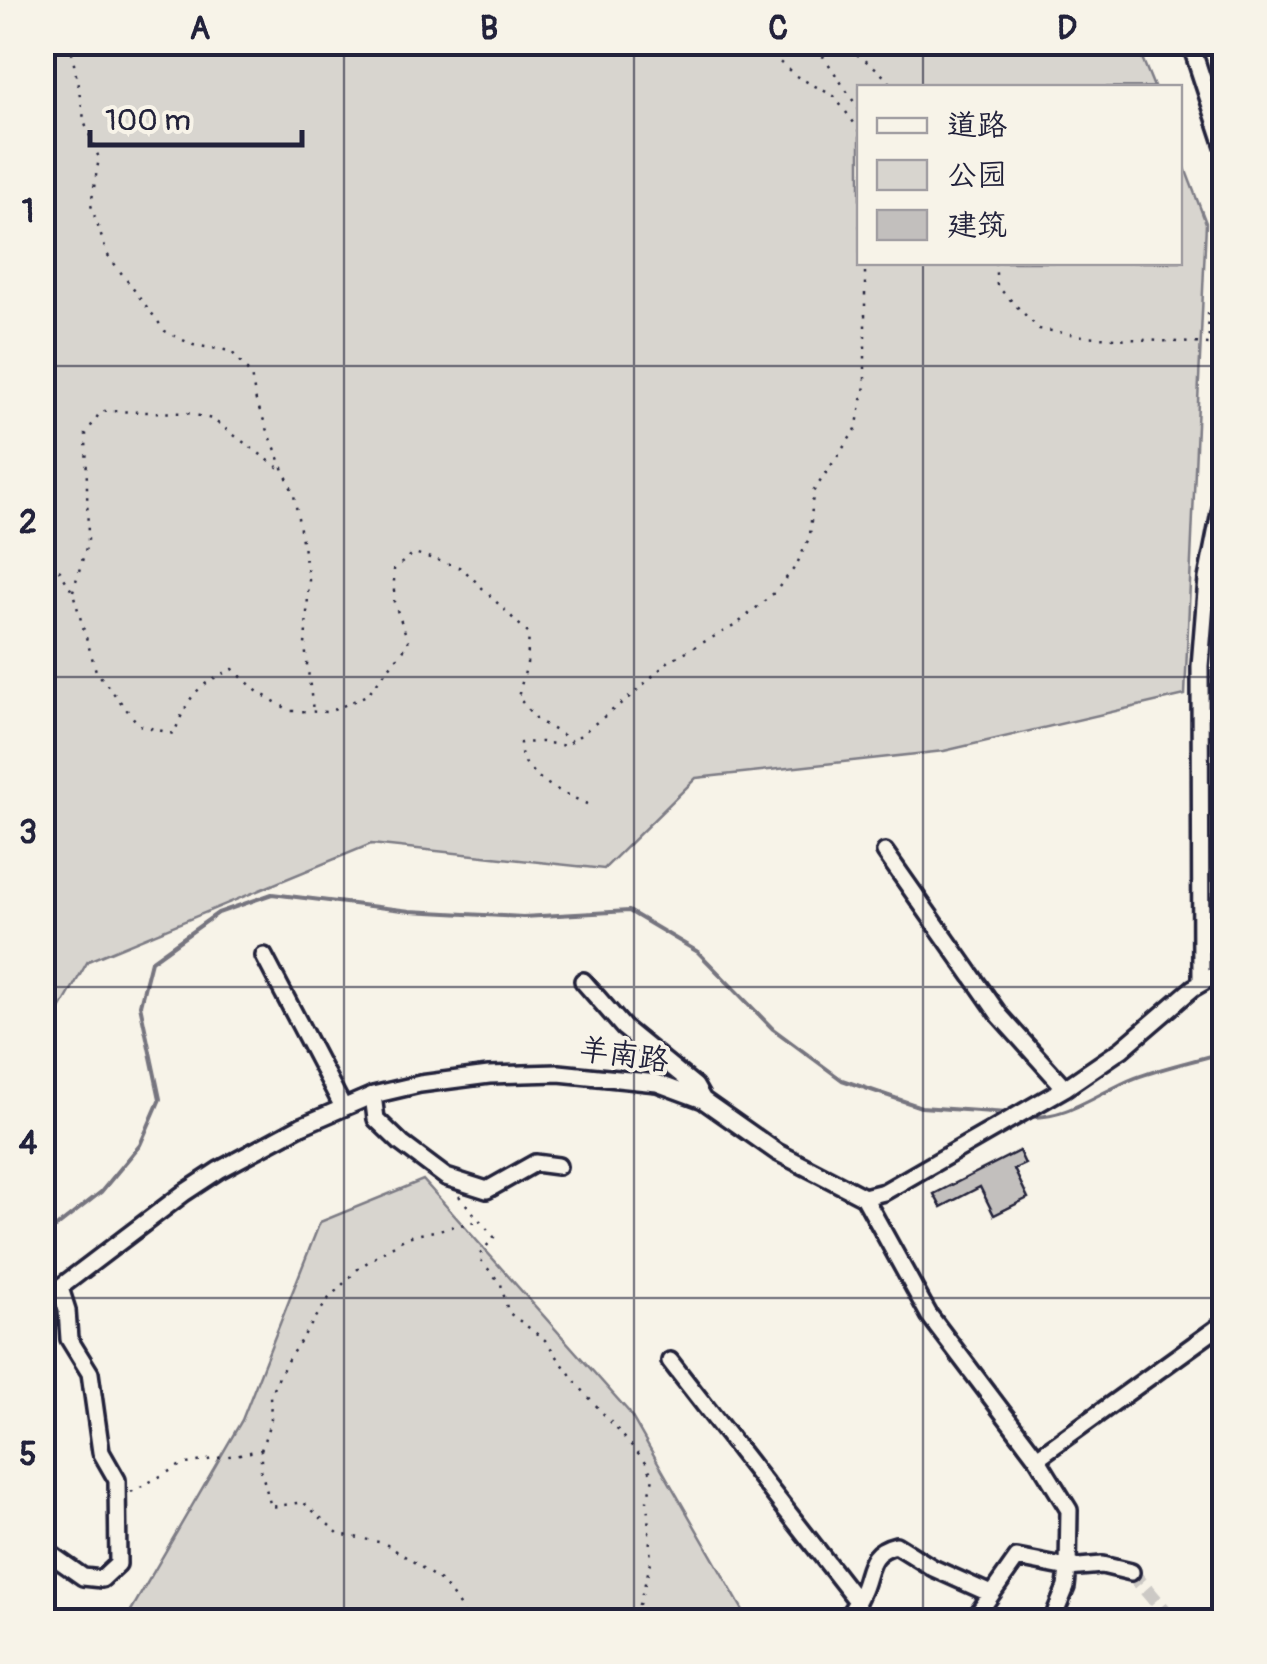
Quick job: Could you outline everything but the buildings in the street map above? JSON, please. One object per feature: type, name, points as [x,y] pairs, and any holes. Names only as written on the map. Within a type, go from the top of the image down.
[{"type":"street","points":[[1190,42],[1224,146]]},
{"type":"street","points":[[1202,983],[1200,666],[1207,579],[1224,492]]},
{"type":"street","points":[[885,852],[1000,1016],[1065,1088]]},
{"type":"street","points":[[264,956],[343,1108]]},
{"type":"street","points":[[1056,1622],[1056,1611],[1066,1587],[1069,1510],[1038,1458],[929,1314],[864,1198],[884,1192],[1065,1088],[1122,1050],[1202,983],[1224,975]]},
{"type":"street","points":[[583,981],[624,1028],[695,1086],[703,1100]]},
{"type":"street","name":"羊南路","points":[[42,1300],[219,1170],[373,1094],[489,1075],[559,1073],[657,1083],[703,1100],[777,1152],[864,1198]]},
{"type":"street","points":[[373,1094],[376,1120],[446,1177],[487,1190],[535,1163],[558,1166]]},
{"type":"street","points":[[42,1553],[46,1551],[83,1577],[102,1579],[118,1564],[117,1480],[100,1452],[98,1410],[90,1373],[69,1339],[67,1310],[60,1288]]},
{"type":"street","points":[[1038,1458],[1224,1323]]},
{"type":"street","points":[[670,1361],[857,1601],[856,1622]]},
{"type":"street","points":[[845,1622],[864,1589],[866,1568],[886,1547],[896,1545],[933,1568],[991,1594]]},
{"type":"street","points":[[972,1622],[1016,1558],[1068,1568],[1102,1566],[1131,1572]]},
{"type":"street","points":[[42,1612],[46,1622]]},
{"type":"path","points":[[70,42],[85,124],[99,158],[92,205],[107,254],[165,331],[193,345],[230,352],[251,375],[256,401],[294,496],[308,580],[305,646],[313,711]]},
{"type":"path","points":[[756,42],[796,76],[834,96],[857,127]]},
{"type":"path","points":[[794,42],[824,57],[857,106]]},
{"type":"path","points":[[840,42],[892,85]]},
{"type":"path","points":[[586,804],[530,772],[520,753],[520,743],[566,746],[670,660],[736,625],[774,594],[796,566],[810,536],[813,492],[856,429],[866,386],[865,265]]},
{"type":"path","points":[[995,265],[997,286],[1039,329],[1084,336],[1209,344],[1208,311],[1212,305],[1224,302]]},
{"type":"path","points":[[73,592],[88,541],[86,434],[101,411],[187,413],[212,419],[286,474]]},
{"type":"path","points":[[42,557],[60,571],[73,592],[96,671],[139,725],[174,734],[188,697],[214,677],[233,669],[258,692],[292,710],[329,712],[367,695],[409,642],[394,602],[394,568],[414,552],[462,568],[530,634],[518,698],[536,719],[572,741]]},
{"type":"path","points":[[446,1177],[494,1237],[478,1257],[501,1284],[508,1312],[545,1340],[646,1462],[652,1478],[647,1500],[651,1562],[634,1622]]},
{"type":"path","points":[[464,1622],[463,1612],[445,1586],[384,1544],[339,1534],[303,1502],[271,1506],[261,1470],[261,1450],[270,1419],[270,1394],[329,1298],[360,1267],[407,1238],[479,1220]]},
{"type":"path","points":[[119,1500],[181,1465],[261,1450]]},
{"type":"green space","points":[[43,42],[1136,43],[1153,85],[857,85],[857,265],[1182,265],[1182,160],[1206,223],[1185,695],[944,751],[696,778],[604,869],[371,844],[88,961],[43,1039]]},
{"type":"green space","points":[[423,1180],[629,1412],[749,1621],[125,1621],[242,1420],[320,1222]]},
{"type":"waterway","points":[[42,1238],[101,1192],[140,1145],[160,1099],[140,1005],[151,961],[218,913],[272,894],[410,911],[523,917],[629,911],[698,952],[773,1029],[842,1080],[921,1107],[1007,1113]]},
{"type":"waterway","points":[[1026,1116],[1068,1110],[1135,1078],[1224,1052]]},
{"type":"tunnel","points":[[1131,1572],[1174,1622]]},
{"type":"railway","points":[[1218,1622],[1224,1611]]}]
